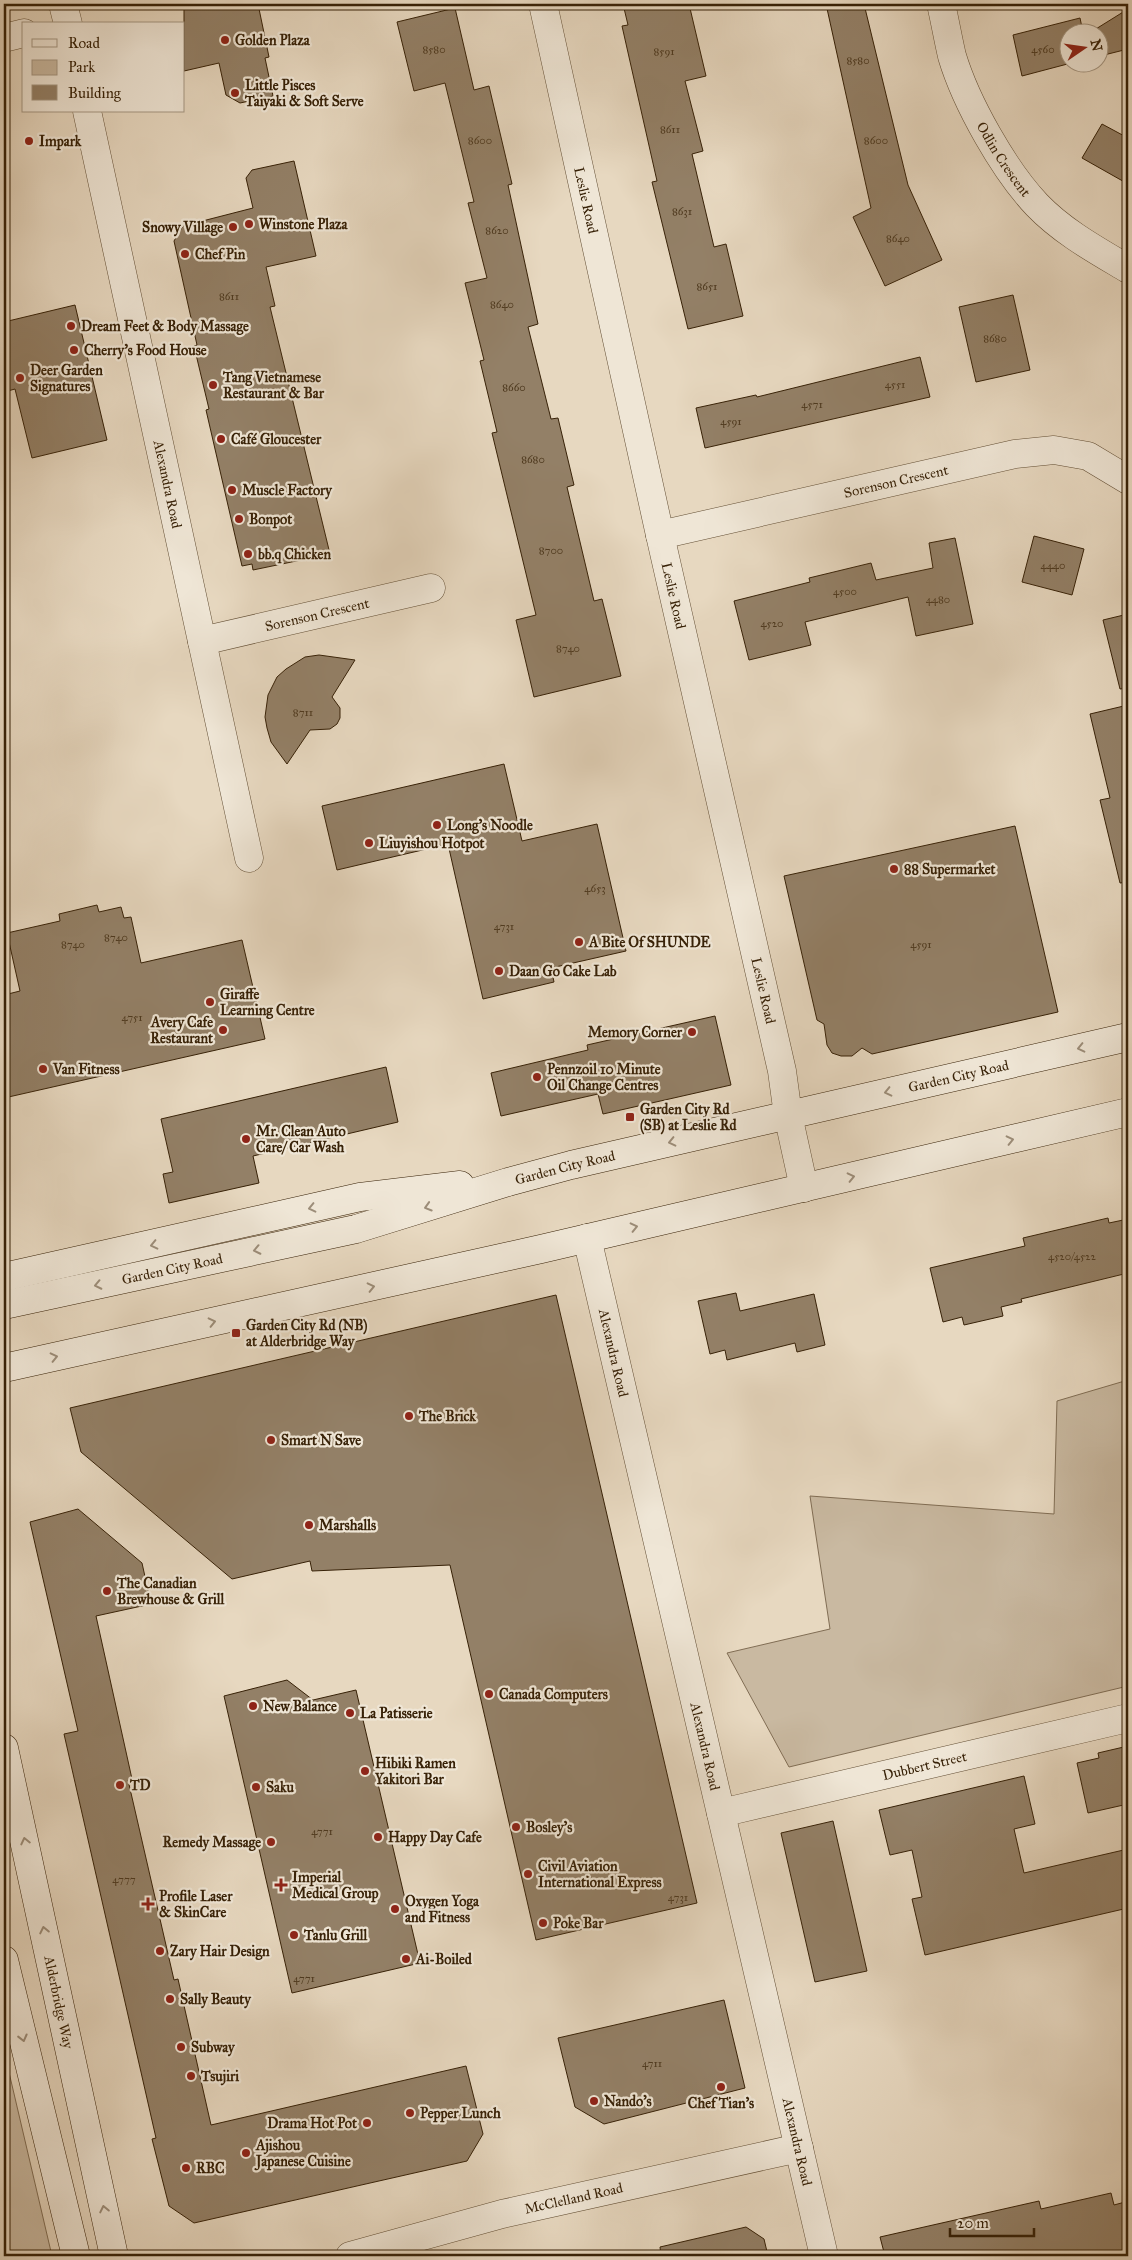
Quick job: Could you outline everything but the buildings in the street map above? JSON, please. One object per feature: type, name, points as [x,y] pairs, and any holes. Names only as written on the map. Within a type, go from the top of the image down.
[{"type":"street","name":"Leslie Road","points":[[543,4],[660,535],[782,1071],[788,1115],[804,1188]]},
{"type":"street","name":"Odlin Crescent","points":[[941,4],[953,57],[977,117],[1012,173],[1037,205],[1068,232],[1128,268]]},
{"type":"street","points":[[4,38],[22,34]]},
{"type":"street","name":"Alexandra Road","points":[[87,112],[249,858]]},
{"type":"street","name":"Sorenson Crescent","points":[[660,535],[1015,454],[1054,450],[1088,456],[1128,480]]},
{"type":"street","name":"Sorenson Crescent","points":[[202,641],[431,588]]},
{"type":"street","name":"Garden City Road","points":[[4,1305],[356,1229],[508,1182],[1128,1037]]},
{"type":"street","points":[[4,1368],[587,1238],[1128,1112]]},
{"type":"street","points":[[4,1277],[360,1197],[441,1186],[508,1182]]},
{"type":"street","name":"Alexandra Road","points":[[587,1238],[824,2256]]},
{"type":"street","name":"Dubbert Street","points":[[721,1813],[1128,1718]]},
{"type":"street","name":"Alderbridge Way","points":[[4,1748],[114,2256]]},
{"type":"street","points":[[4,1960],[76,2256]]},
{"type":"street","name":"McClelland Road","points":[[350,2256],[502,2214],[799,2148]]},
{"type":"green space","points":[[1128,1380],[1128,1686],[789,1767],[727,1653],[830,1629],[810,1496],[1054,1514],[1057,1401]]},
{"type":"green space","points":[[4,2051],[52,2256],[4,2256]]},
{"type":"place","name":"Golden Plaza","points":[[225,40]]},
{"type":"place","name":"Little Pisces Taiyaki & Soft Serve","points":[[235,93]]},
{"type":"place","name":"Impark","points":[[29,141]]},
{"type":"place","name":"Winstone Plaza","points":[[249,224]]},
{"type":"place","name":"Snowy Village","points":[[233,227]]},
{"type":"place","name":"Chef Pin","points":[[185,254]]},
{"type":"place","name":"Dream Feet & Body Massage","points":[[71,326]]},
{"type":"place","name":"Cherry's Food House","points":[[74,350]]},
{"type":"place","name":"Deer Garden Signatures","points":[[20,378]]},
{"type":"place","name":"Tang Vietnamese Restaurant & Bar","points":[[213,385]]},
{"type":"place","name":"Café Gloucester","points":[[221,439]]},
{"type":"place","name":"Muscle Factory","points":[[232,490]]},
{"type":"place","name":"Bonpot","points":[[239,519]]},
{"type":"place","name":"bb.q Chicken","points":[[248,554]]},
{"type":"place","name":"Long's Noodle","points":[[437,825]]},
{"type":"place","name":"Liuyishou Hotpot","points":[[369,843]]},
{"type":"place","name":"88 Supermarket","points":[[894,869]]},
{"type":"place","name":"A Bite Of SHUNDE","points":[[579,942]]},
{"type":"place","name":"Daan Go Cake Lab","points":[[499,971]]},
{"type":"place","name":"Giraffe Learning Centre","points":[[210,1002]]},
{"type":"place","name":"Avery Cafe Restaurant","points":[[223,1030]]},
{"type":"place","name":"Memory Corner","points":[[692,1032]]},
{"type":"place","name":"Van Fitness","points":[[43,1069]]},
{"type":"place","name":"Pennzoil 10 Minute Oil Change Centres","points":[[537,1077]]},
{"type":"place","name":"Garden City Rd (SB) at Leslie Rd","points":[[630,1117]]},
{"type":"place","name":"Mr. Clean Auto Care/ Car Wash","points":[[246,1139]]},
{"type":"place","name":"Garden City Rd (NB) at Alderbridge Way","points":[[236,1333]]},
{"type":"place","name":"The Brick","points":[[409,1416]]},
{"type":"place","name":"Smart N Save","points":[[271,1440]]},
{"type":"place","name":"Marshalls","points":[[309,1525]]},
{"type":"place","name":"The Canadian Brewhouse & Grill","points":[[107,1591]]},
{"type":"place","name":"Canada Computers","points":[[489,1694]]},
{"type":"place","name":"New Balance","points":[[253,1706]]},
{"type":"place","name":"La Patisserie","points":[[350,1713]]},
{"type":"place","name":"Hibiki Ramen Yakitori Bar","points":[[365,1771]]},
{"type":"place","name":"TD","points":[[120,1785]]},
{"type":"place","name":"Saku","points":[[256,1787]]},
{"type":"place","name":"Bosley's","points":[[516,1827]]},
{"type":"place","name":"Happy Day Cafe","points":[[378,1837]]},
{"type":"place","name":"Remedy Massage","points":[[271,1842]]},
{"type":"place","name":"Civil Aviation International Express","points":[[528,1874]]},
{"type":"place","name":"Imperial Medical Group","points":[[281,1885]]},
{"type":"place","name":"Profile Laser & SkinCare","points":[[148,1904]]},
{"type":"place","name":"Oxygen Yoga and Fitness","points":[[395,1909]]},
{"type":"place","name":"Poke Bar","points":[[543,1923]]},
{"type":"place","name":"Tanlu Grill","points":[[294,1935]]},
{"type":"place","name":"Zary Hair Design","points":[[160,1951]]},
{"type":"place","name":"Ai-Boiled","points":[[406,1959]]},
{"type":"place","name":"Sally Beauty","points":[[170,1999]]},
{"type":"place","name":"Subway","points":[[181,2047]]},
{"type":"place","name":"Tsujiri","points":[[191,2076]]},
{"type":"place","name":"Chef Tian's","points":[[721,2087]]},
{"type":"place","name":"Nando's","points":[[594,2101]]},
{"type":"place","name":"Pepper Lunch","points":[[410,2113]]},
{"type":"place","name":"Drama Hot Pot","points":[[367,2123]]},
{"type":"place","name":"Ajishou Japanese Cuisine","points":[[246,2153]]},
{"type":"place","name":"RBC","points":[[186,2168]]}]
